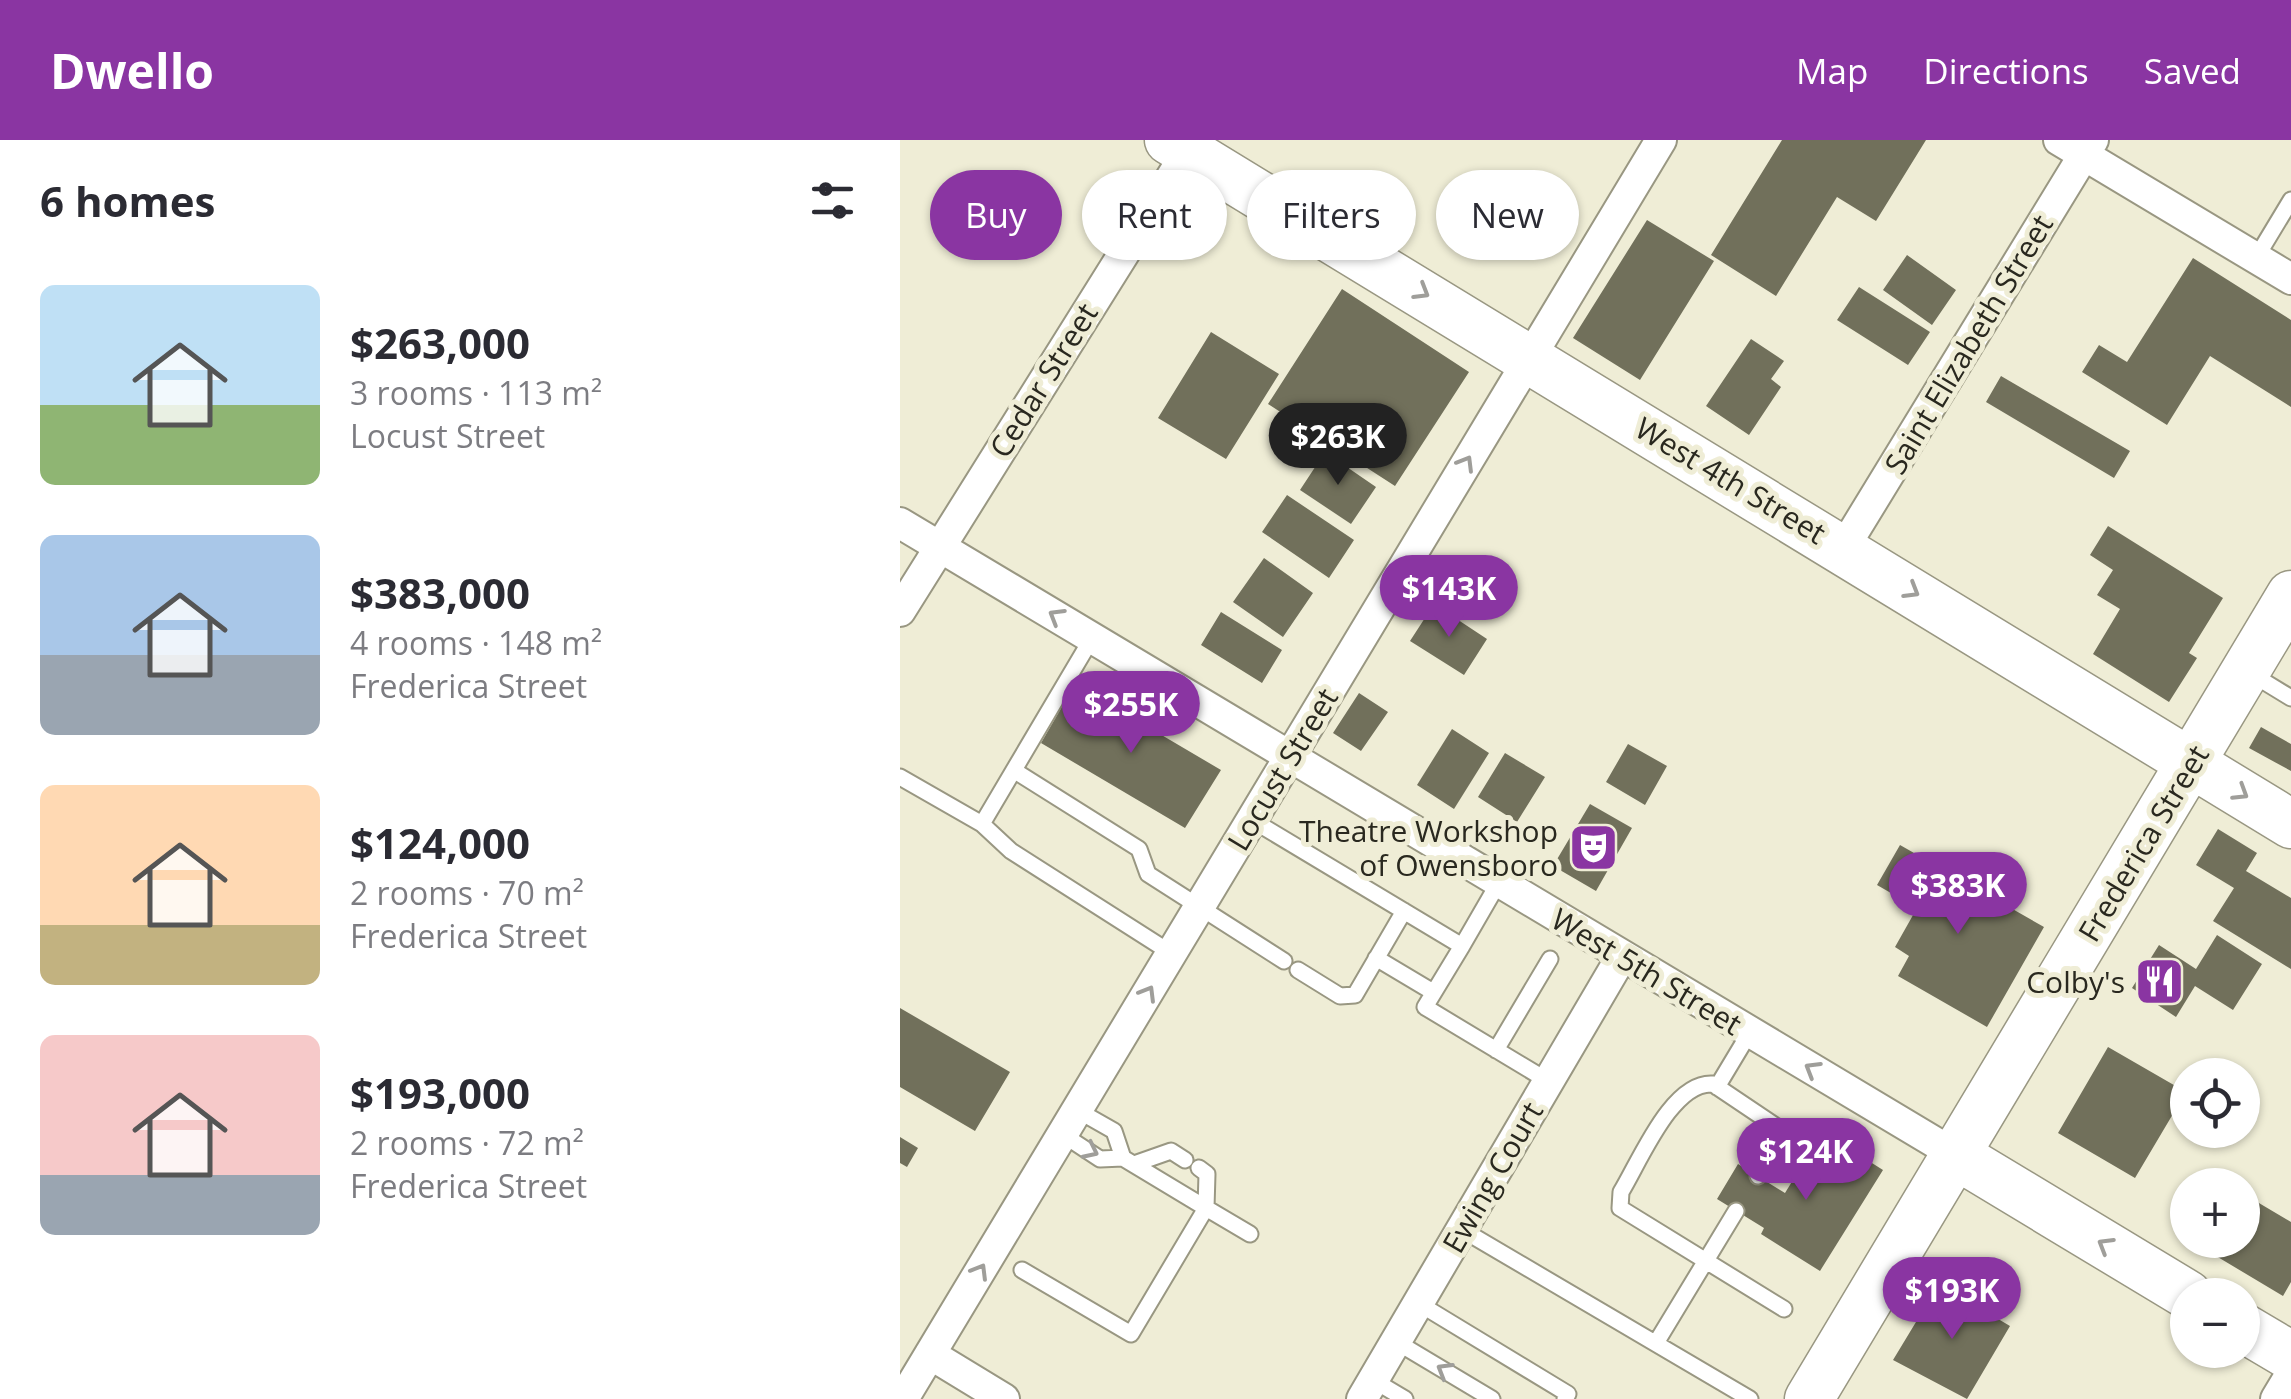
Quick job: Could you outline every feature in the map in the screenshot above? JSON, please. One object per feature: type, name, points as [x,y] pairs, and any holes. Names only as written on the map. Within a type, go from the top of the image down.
[{"type":"main road","name":"West 4th Street","points":[[1188,143],[1530,358],[2291,824]]},
{"type":"main road","name":"Frederica Street","points":[[1809,1399],[2291,595]]},
{"type":"main road","name":"West 5th Street","points":[[1956,1156],[2170,1284]]},
{"type":"main road","points":[[2260,1338],[2291,1356]]},
{"type":"street","name":"Locust Street","points":[[903,1399],[1661,140]]},
{"type":"street","name":"Cedar Street","points":[[900,610],[1188,143]]},
{"type":"street","points":[[2078,145],[2291,279]]},
{"type":"street","name":"Saint Elizabeth Street","points":[[1843,549],[2078,145]]},
{"type":"street","name":"West 5th Street","points":[[900,523],[1956,1156]]},
{"type":"street","name":"Ewing Court","points":[[1368,1389],[1622,956]]},
{"type":"street","points":[[930,1354],[1004,1399]]},
{"type":"street","points":[[2276,1399],[2291,1374]]},
{"type":"lane","points":[[2256,258],[2291,200]]},
{"type":"lane","points":[[982,824],[1092,638]]},
{"type":"lane","points":[[2246,671],[2291,698]]},
{"type":"lane","points":[[1015,771],[1139,848],[1148,874],[1340,996],[1355,995],[1404,911]]},
{"type":"lane","points":[[900,777],[982,824],[1011,851],[1172,953]]},
{"type":"lane","points":[[1252,820],[1462,946]]},
{"type":"lane","points":[[1499,882],[1426,1008],[1548,1081]]},
{"type":"lane","points":[[1376,958],[1434,992]]},
{"type":"lane","points":[[1496,1050],[1550,960]]},
{"type":"lane","points":[[1717,1086],[1750,1032]]},
{"type":"lane","points":[[1758,1176],[1781,1138],[1780,1129],[1717,1086],[1702,1083],[1676,1099],[1619,1200],[1626,1214],[1784,1308]]},
{"type":"lane","points":[[1022,1270],[1131,1334],[1206,1208],[1207,1174],[1172,1151],[1129,1161],[1100,1158],[1070,1122]]},
{"type":"lane","points":[[1070,1122],[1114,1131],[1129,1161],[1250,1234]]},
{"type":"lane","points":[[1656,1343],[1736,1211]]},
{"type":"lane","points":[[1461,1229],[1750,1399]]},
{"type":"lane","points":[[1418,1302],[1568,1394],[1565,1399]]},
{"type":"lane","points":[[1395,1342],[1492,1399]]},
{"type":"lane","points":[[1368,1389],[1405,1399]]},
{"type":"building","points":[[1782,140],[1926,140],[1876,221],[1837,197],[1776,296],[1711,255]]},
{"type":"building","points":[[1647,220],[1714,261],[1640,380],[1573,338]]},
{"type":"building","points":[[1907,255],[1956,290],[1932,325],[1883,290]]},
{"type":"building","points":[[2193,258],[2291,320],[2291,407],[2210,356],[2167,425],[2082,372],[2099,345],[2127,362]]},
{"type":"building","points":[[1859,287],[1930,332],[1908,365],[1837,320]]},
{"type":"building","points":[[1342,289],[1469,372],[1395,486],[1268,404]]},
{"type":"building","points":[[1211,332],[1279,374],[1226,459],[1158,418]]},
{"type":"building","points":[[1751,339],[1784,361],[1771,379],[1781,387],[1749,435],[1706,406]]},
{"type":"building","points":[[2001,376],[2130,451],[2114,478],[1986,402]]},
{"type":"building","points":[[1325,452],[1376,487],[1351,524],[1300,490]]},
{"type":"building","points":[[1287,495],[1354,540],[1329,578],[1262,532]]},
{"type":"building","points":[[2108,526],[2223,598],[2189,653],[2197,658],[2169,702],[2093,654],[2120,609],[2097,595],[2113,570],[2090,555]]},
{"type":"building","points":[[1264,558],[1313,593],[1283,637],[1233,602]]},
{"type":"building","points":[[1434,604],[1487,639],[1464,675],[1410,641]]},
{"type":"building","points":[[1221,612],[1282,650],[1262,683],[1201,645]]},
{"type":"building","points":[[1075,684],[1221,770],[1185,828],[1041,743]]},
{"type":"building","points":[[1359,693],[1388,712],[1361,751],[1333,733]]},
{"type":"building","points":[[2261,727],[2291,744],[2291,771],[2249,748]]},
{"type":"building","points":[[1452,729],[1489,753],[1454,809],[1417,785]]},
{"type":"building","points":[[1628,744],[1667,766],[1645,805],[1606,782]]},
{"type":"building","points":[[1505,753],[1545,777],[1517,822],[1478,797]]},
{"type":"building","name":"Theatre Workshop of Owensboro","points":[[1590,804],[1632,828],[1596,891],[1553,866]]},
{"type":"building","points":[[2218,829],[2257,853],[2246,871],[2291,898],[2291,969],[2213,921],[2234,888],[2196,865]]},
{"type":"building","points":[[1900,845],[2044,927],[1987,1027],[1898,976],[1909,956],[1895,947],[1917,908],[1877,885]]},
{"type":"building","points":[[2217,935],[2262,964],[2233,1010],[2195,986],[2176,1017],[2132,988],[2159,945],[2196,969]]},
{"type":"building","points":[[900,1008],[1010,1072],[975,1131],[900,1087]]},
{"type":"building","points":[[2108,1047],[2170,1083],[2170,1119],[2135,1178],[2058,1133]]},
{"type":"building","points":[[900,1137],[918,1148],[907,1167],[900,1163]]},
{"type":"building","points":[[1837,1141],[1883,1170],[1820,1271],[1761,1234],[1764,1228],[1717,1199],[1738,1164],[1785,1193],[1809,1154],[1823,1163]]},
{"type":"building","points":[[2260,1204],[2291,1222],[2291,1282],[2283,1296],[2260,1282],[2260,1278],[2253,1278],[2219,1258],[2260,1258]]},
{"type":"building","points":[[1939,1284],[2010,1326],[1967,1399],[1893,1360]]},
{"type":"place","name":"Theatre Workshop of Owensboro","points":[[1593,847]]},
{"type":"place","name":"Colby's","points":[[2160,981]]}]
